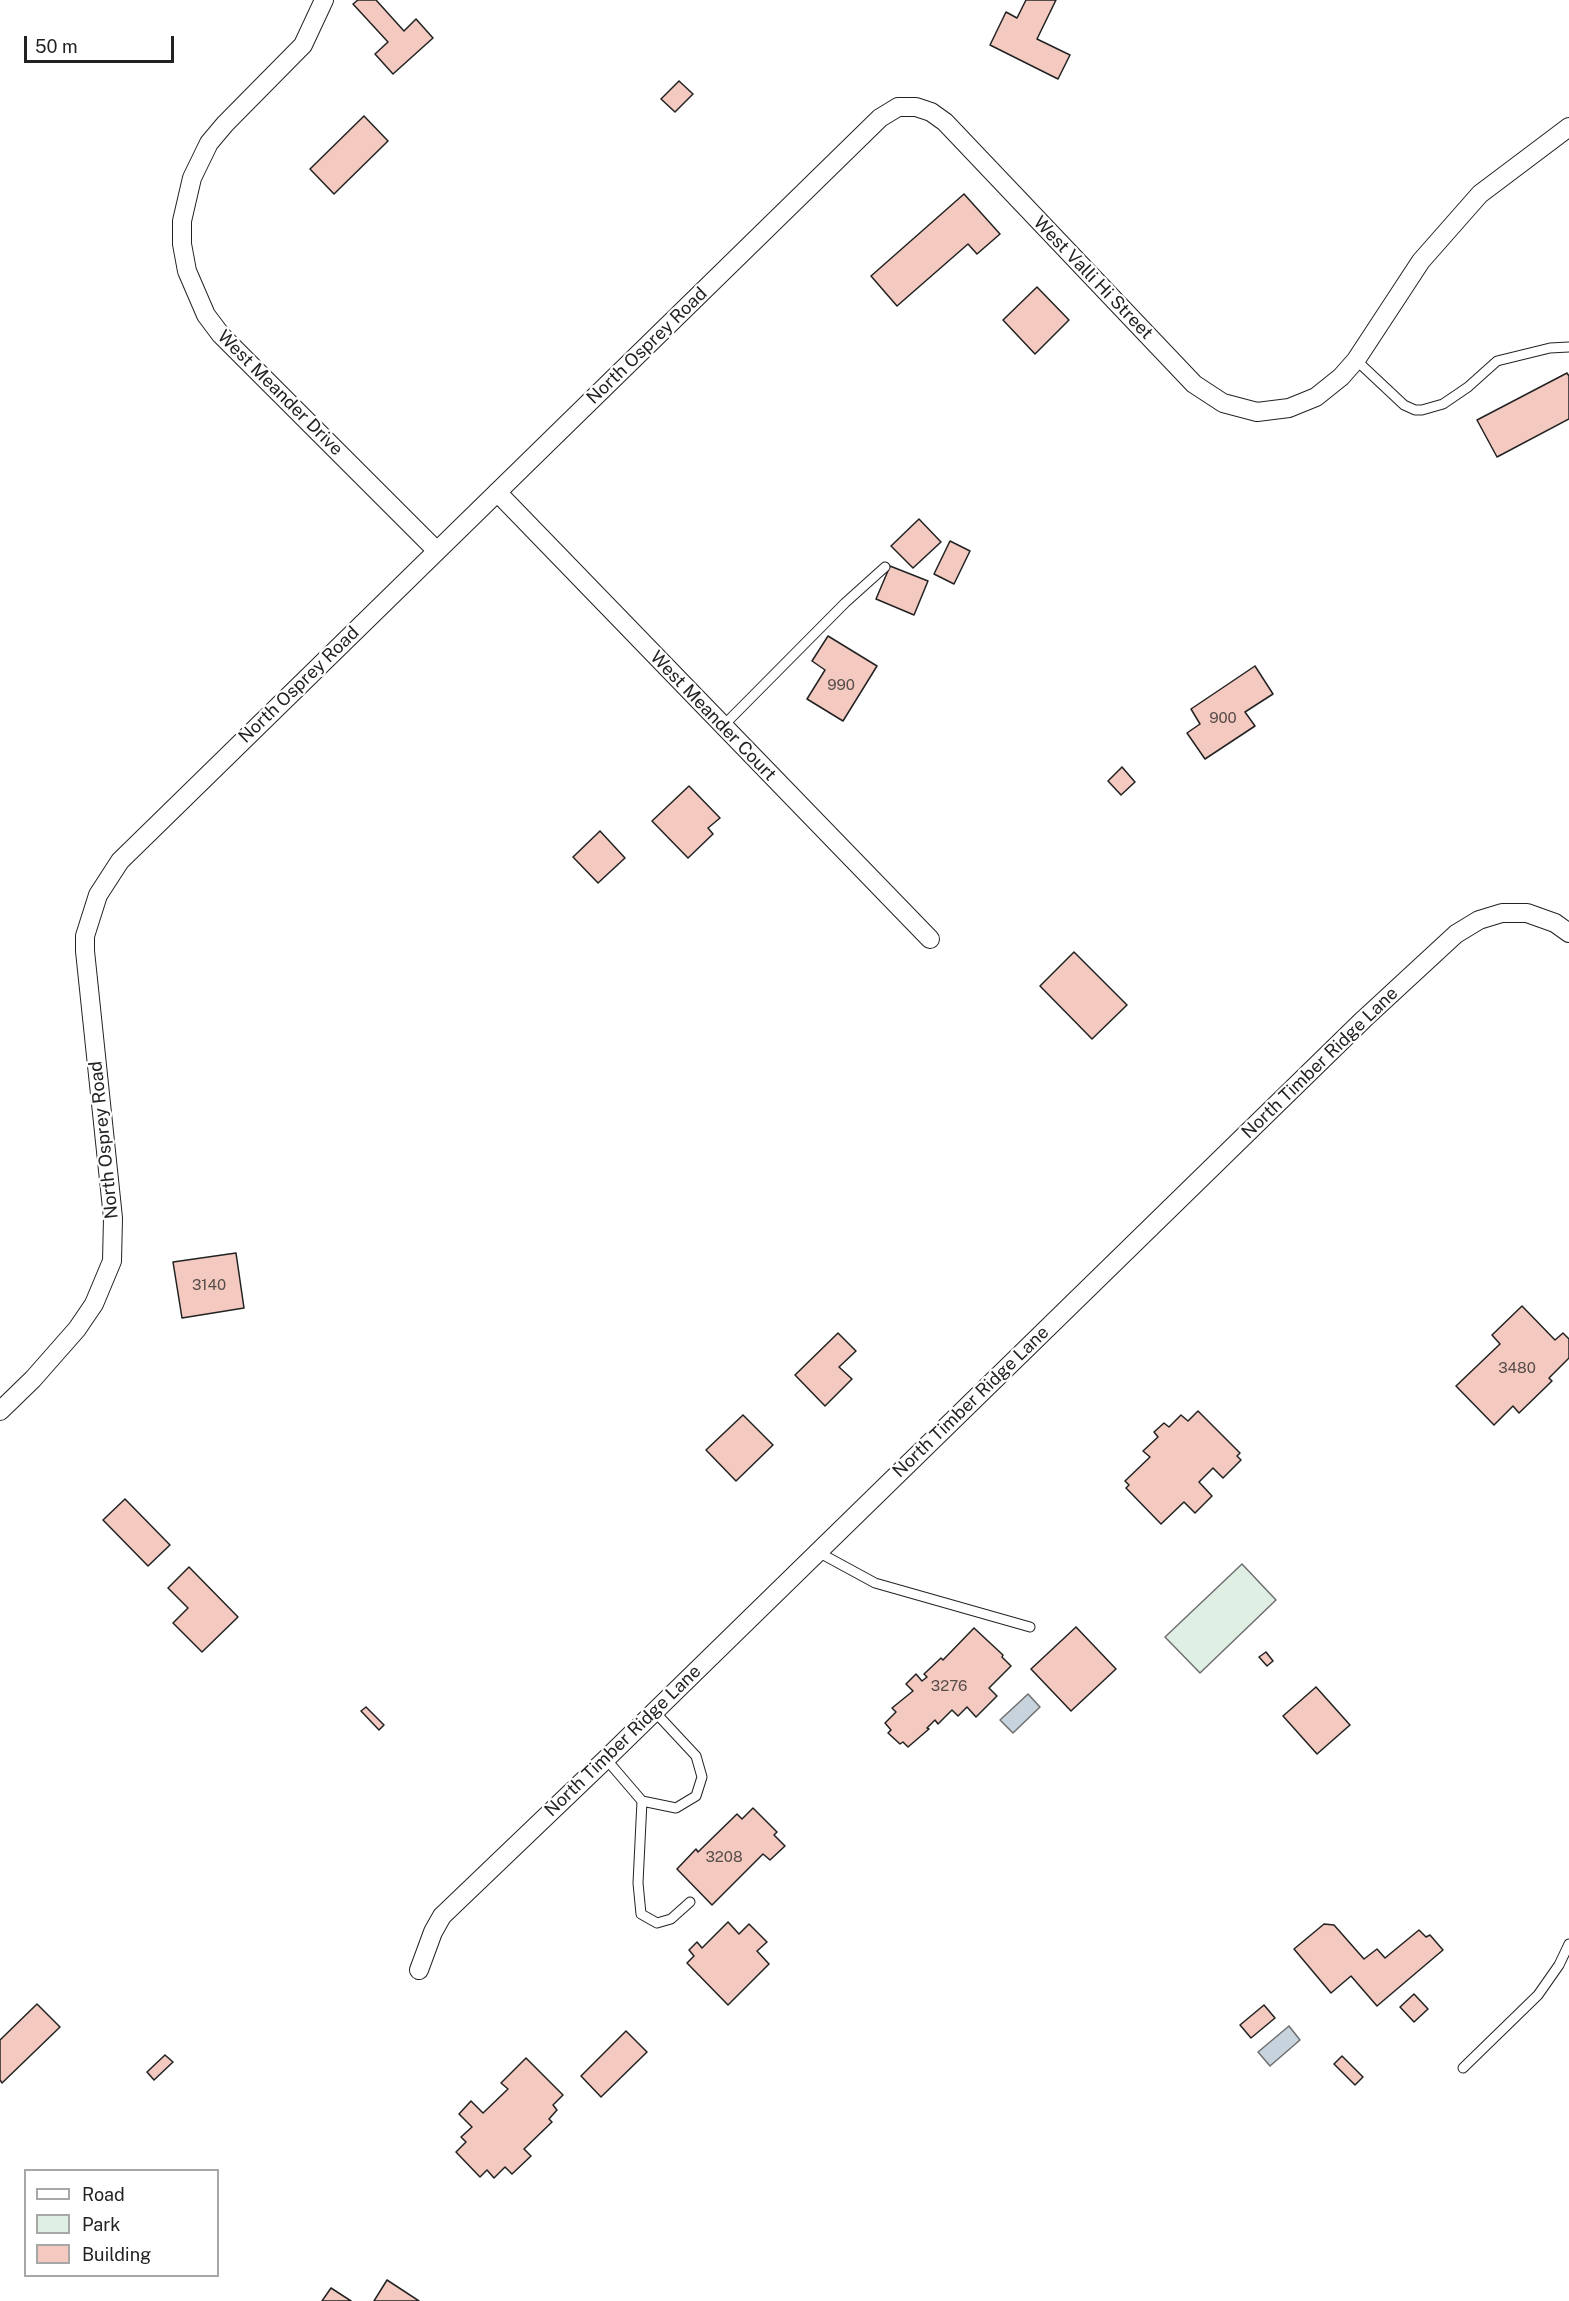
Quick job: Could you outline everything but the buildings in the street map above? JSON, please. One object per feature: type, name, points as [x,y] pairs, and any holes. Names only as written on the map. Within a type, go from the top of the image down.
[{"type":"street","name":"West Meander Drive","points":[[324,0],[303,45],[209,143],[192,178],[182,221],[182,244],[187,271],[206,315],[221,335],[437,551]]},
{"type":"street","name":"North Osprey Road","points":[[0,1411],[33,1379],[77,1329],[94,1304],[112,1261],[113,1218],[85,936],[98,895],[120,861],[880,118],[898,107],[916,107]]},
{"type":"street","name":"West Valli Hi Street","points":[[916,107],[931,112],[945,122],[1194,384],[1223,403],[1257,412],[1289,408],[1316,397],[1341,377],[1356,360],[1421,261],[1480,194],[1569,127]]},
{"type":"street","name":"West Meander Court","points":[[497,492],[930,939]]},
{"type":"street","name":"North Timber Ridge Lane","points":[[419,1970],[433,1932],[442,1916],[1356,1028],[1456,934],[1479,920],[1502,912],[1527,912],[1555,923],[1569,933]]},
{"type":"lane","points":[[1356,360],[1404,405],[1422,410],[1443,404],[1468,387],[1497,360],[1540,350],[1569,347]]},
{"type":"lane","points":[[723,726],[845,603],[885,567]]},
{"type":"lane","points":[[818,1552],[876,1583],[1030,1627]]},
{"type":"lane","points":[[606,1759],[642,1801],[676,1808],[696,1796],[702,1777],[696,1756],[654,1711]]},
{"type":"lane","points":[[642,1801],[638,1883],[641,1914],[657,1923],[671,1919],[690,1902]]},
{"type":"lane","points":[[1463,2068],[1538,1995],[1559,1965],[1569,1944]]},
{"type":"green space","points":[[1242,1564],[1276,1600],[1200,1673],[1165,1637]]},
{"type":"shaded area","points":[[1028,1694],[1040,1707],[1013,1733],[1000,1720]]},
{"type":"shaded area","points":[[1289,2026],[1300,2040],[1270,2066],[1258,2052]]}]
